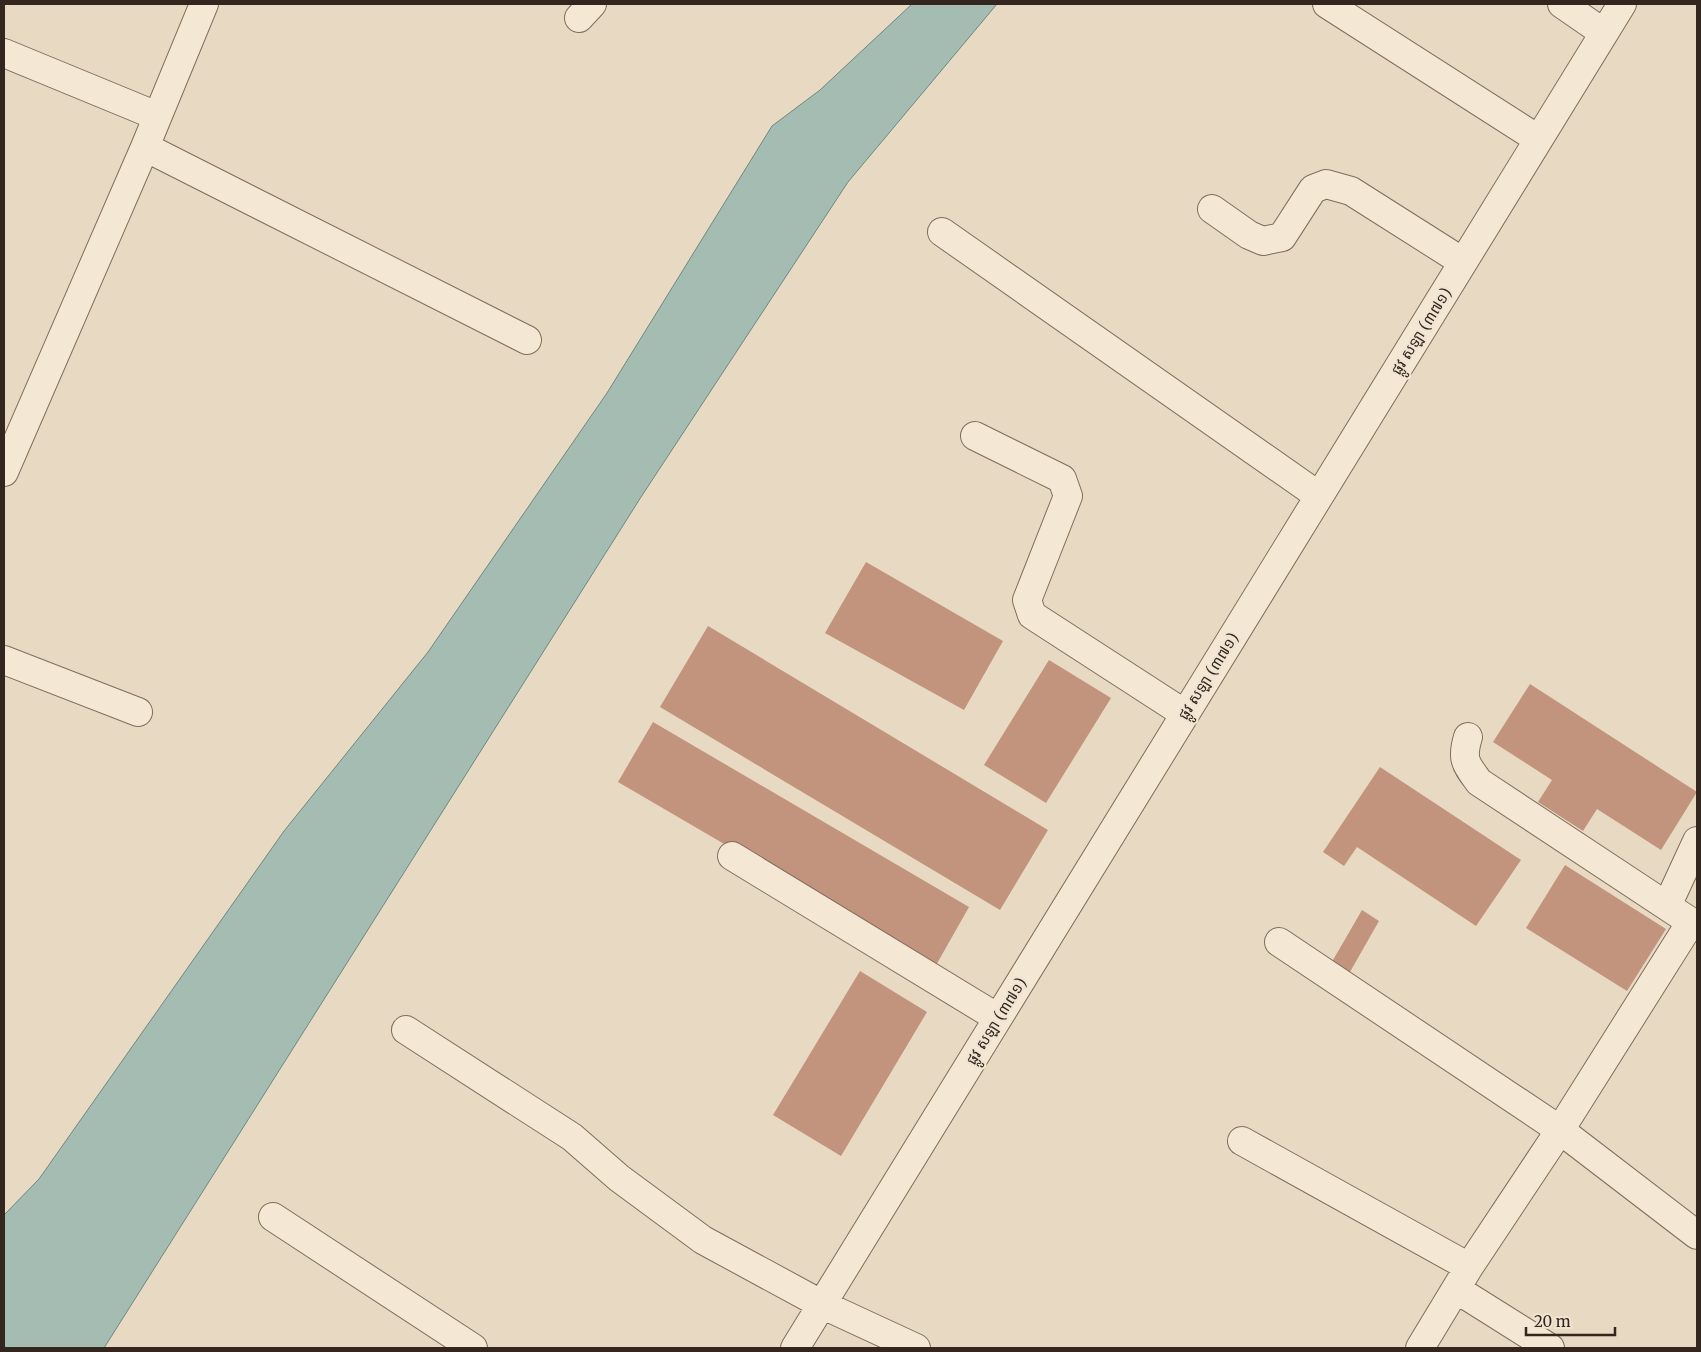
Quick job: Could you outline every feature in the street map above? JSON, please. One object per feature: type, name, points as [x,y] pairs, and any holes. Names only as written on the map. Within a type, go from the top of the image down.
[{"type":"street","points":[[4,472],[14,418],[146,147],[204,4]]},
{"type":"street","points":[[1327,4],[1538,139]]},
{"type":"street","points":[[1562,4],[1604,33]]},
{"type":"street","name":"ផ្លូវ សឡា (៣៧១)","points":[[795,1348],[1622,4]]},
{"type":"street","points":[[4,53],[157,116]]},
{"type":"street","points":[[146,147],[527,340]]},
{"type":"street","points":[[1212,209],[1249,235],[1263,241],[1282,237],[1313,189],[1326,184],[1351,192],[1463,262]]},
{"type":"street","points":[[942,232],[1319,496]]},
{"type":"street","points":[[975,436],[1062,479],[1068,496],[1027,600],[1032,615],[1185,714]]},
{"type":"street","points":[[4,660],[138,712]]},
{"type":"street","points":[[1420,1348],[1462,1278],[1694,924],[1478,782],[1465,762],[1464,750],[1468,737]]},
{"type":"street","points":[[1668,906],[1697,841]]},
{"type":"street","points":[[732,856],[998,1018]]},
{"type":"street","points":[[1279,942],[1560,1130],[1697,1235]]},
{"type":"street","points":[[406,1030],[572,1137],[619,1178],[703,1240],[821,1304],[916,1348]]},
{"type":"street","points":[[1242,1141],[1462,1278],[1550,1348]]},
{"type":"street","points":[[273,1217],[473,1348]]},
{"type":"shaded area","points":[[912,4],[997,4],[848,182],[641,497],[104,1348],[4,1348],[4,1215],[39,1179],[284,831],[428,652],[607,393],[772,126],[820,90]]},
{"type":"building","points":[[866,562],[1003,641],[964,710],[825,633]]},
{"type":"building","points":[[708,626],[1048,830],[1000,910],[660,707]]},
{"type":"building","points":[[1049,660],[1111,698],[1046,803],[984,765]]},
{"type":"building","points":[[1530,684],[1697,792],[1661,850],[1597,809],[1583,831],[1538,802],[1552,780],[1493,742]]},
{"type":"building","points":[[653,722],[969,907],[935,967],[618,782]]},
{"type":"building","points":[[1380,767],[1521,860],[1476,926],[1357,847],[1344,866],[1323,852]]},
{"type":"building","points":[[1565,865],[1666,929],[1627,991],[1526,928]]},
{"type":"building","points":[[1362,910],[1379,921],[1346,979],[1329,967]]},
{"type":"building","points":[[860,971],[927,1012],[841,1156],[773,1115]]}]
